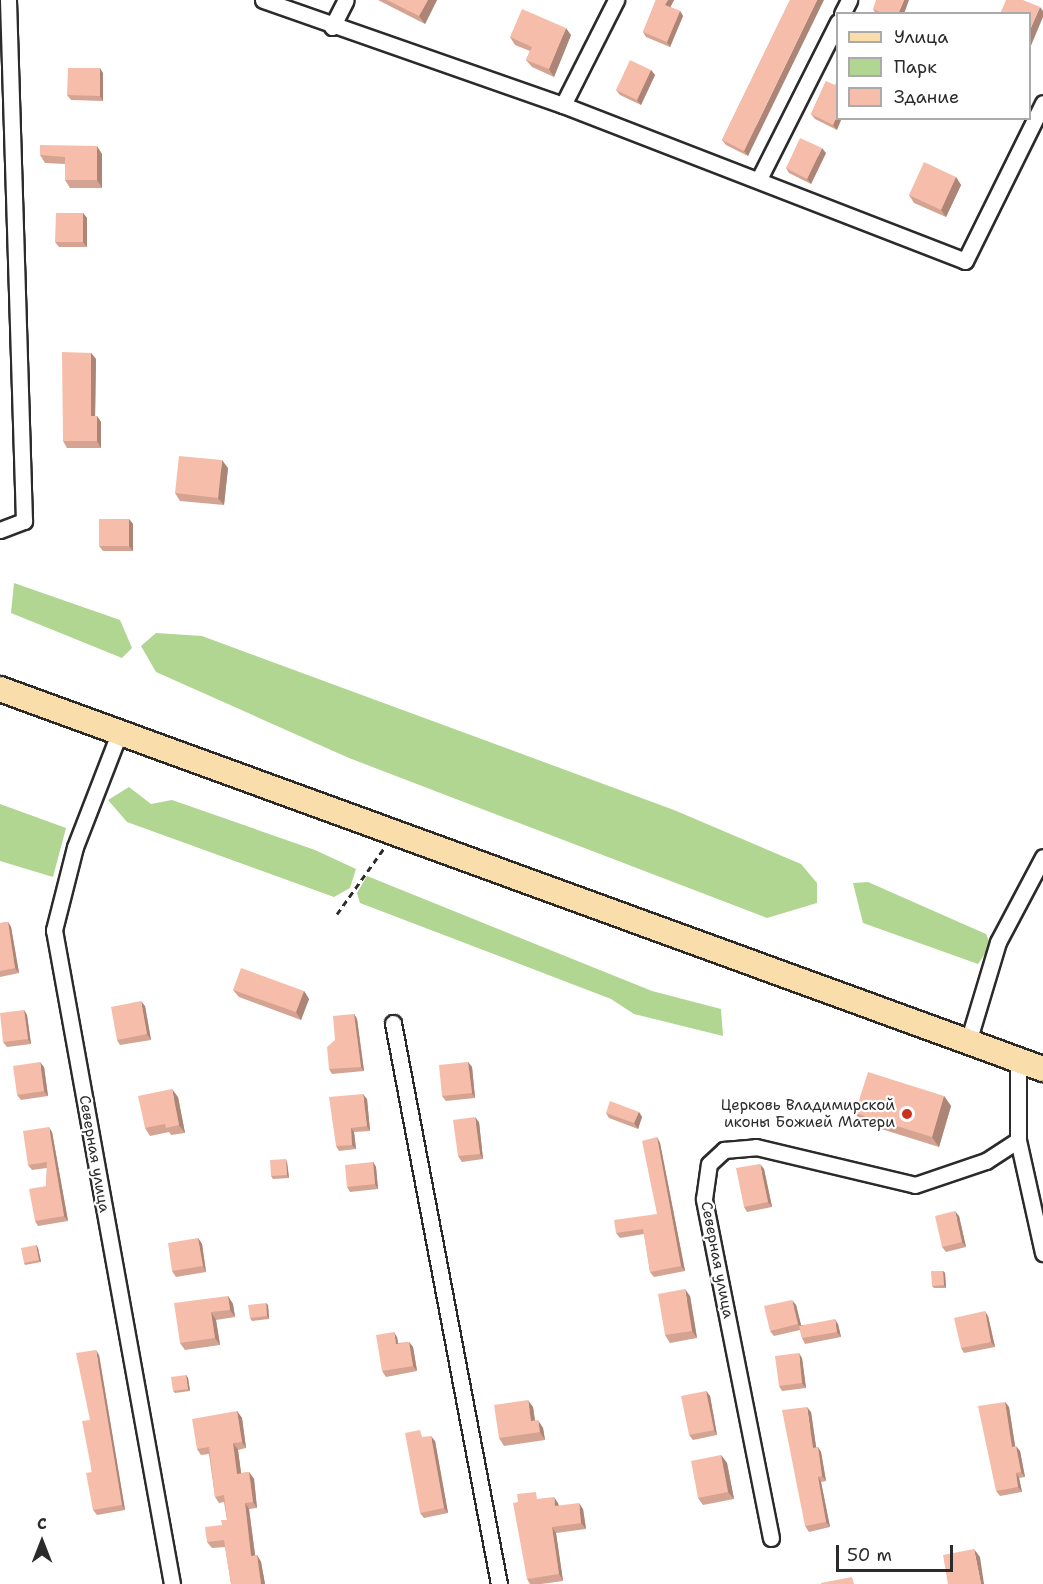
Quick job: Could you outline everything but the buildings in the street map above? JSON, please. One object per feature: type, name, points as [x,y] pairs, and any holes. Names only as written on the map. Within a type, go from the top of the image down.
[{"type":"main road","points":[[0,689],[1043,1069]]},
{"type":"street","points":[[0,530],[24,521],[8,0]]},
{"type":"street","points":[[263,0],[332,27],[562,105],[965,261],[1043,103]]},
{"type":"street","points":[[332,27],[346,0]]},
{"type":"street","points":[[562,105],[615,0]]},
{"type":"street","points":[[759,180],[836,24]]},
{"type":"street","name":"Северная улица","points":[[120,731],[75,847],[54,930],[172,1584]]},
{"type":"street","points":[[968,1042],[998,942],[1043,857]]},
{"type":"street","points":[[393,1023],[499,1584]]},
{"type":"street","points":[[1018,1060],[1018,1140],[1043,1253]]},
{"type":"street","name":"Северная улица","points":[[771,1538],[704,1199],[709,1164],[724,1150],[756,1147],[915,1185],[986,1161],[1018,1140]]},
{"type":"path","points":[[337,914],[395,832]]},
{"type":"green space","points":[[14,583],[120,620],[132,648],[122,658],[11,613]]},
{"type":"green space","points":[[156,633],[202,636],[674,810],[801,864],[817,883],[817,903],[767,918],[349,758],[156,672],[141,646]]},
{"type":"green space","points":[[129,787],[151,804],[172,800],[315,850],[356,869],[350,888],[334,897],[127,822],[108,800]]},
{"type":"green space","points":[[0,804],[66,828],[53,877],[0,861]]},
{"type":"green space","points":[[367,876],[652,991],[721,1009],[723,1036],[634,1014],[611,999],[360,903],[357,893]]},
{"type":"green space","points":[[868,882],[986,934],[991,945],[978,964],[863,923],[853,883]]},
{"type":"place","name":"Церковь Владимирской иконы Божией Матери","points":[[907,1114]]}]
